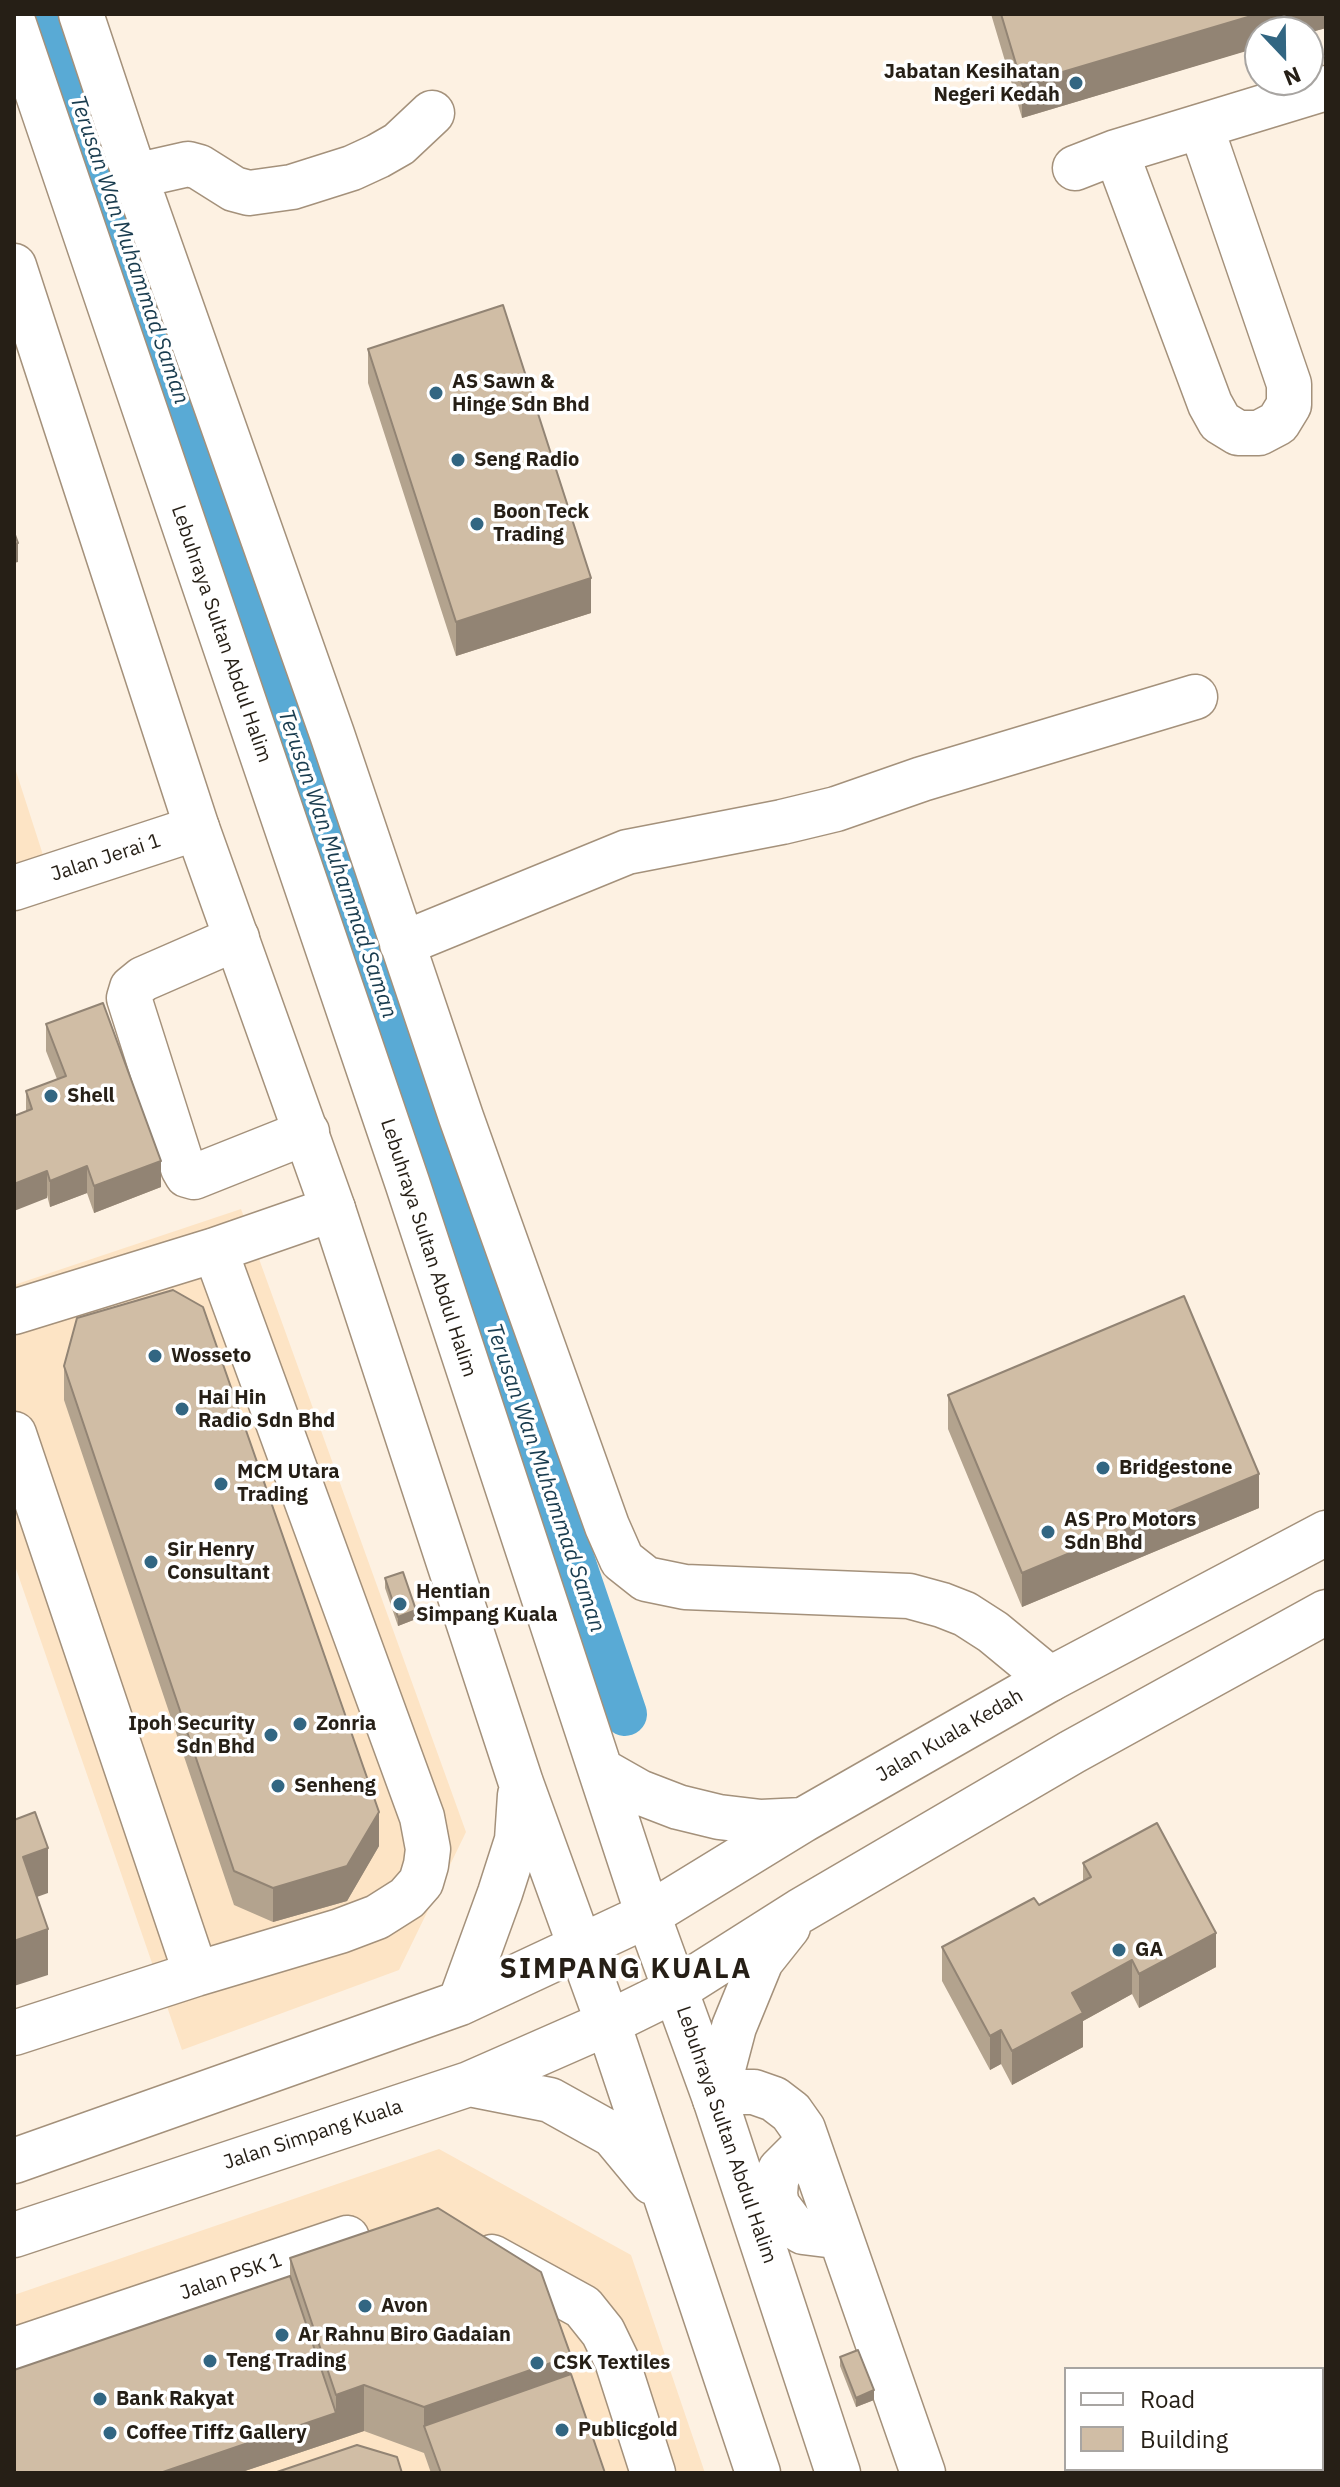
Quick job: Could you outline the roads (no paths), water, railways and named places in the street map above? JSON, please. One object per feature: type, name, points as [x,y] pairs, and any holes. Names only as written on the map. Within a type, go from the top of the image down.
[{"type":"main road","points":[[81,14],[466,1131],[607,1526],[622,1560],[646,1579],[685,1587],[909,1596],[931,1602],[965,1614],[993,1632],[1050,1679]]},
{"type":"main road","name":"Lebuhraya Sultan Abdul Halim","points":[[14,24],[402,1167],[648,1915],[715,2099],[838,2473]]},
{"type":"main road","points":[[1075,168],[1116,152],[1326,88]]},
{"type":"main road","points":[[135,176],[188,164],[199,167],[234,189],[249,193],[292,187],[352,168],[378,156],[399,144],[432,113]]},
{"type":"main road","points":[[1116,152],[1210,404],[1220,422],[1238,433],[1259,433],[1278,423],[1289,405],[1289,384],[1201,127]]},
{"type":"main road","points":[[14,266],[197,828],[307,1132],[521,1783],[608,2023],[758,2473]]},
{"type":"main road","points":[[402,944],[627,852],[836,809],[922,779],[1195,697]]},
{"type":"main road","name":"Jalan Jerai 1","points":[[14,888],[197,828]]},
{"type":"main road","points":[[237,938],[143,979],[132,988],[129,998],[183,1168],[187,1175],[194,1177],[307,1132]]},
{"type":"main road","points":[[14,1312],[215,1250],[333,1209]]},
{"type":"main road","points":[[14,2033],[377,1917],[407,1898],[421,1882],[426,1865],[428,1849],[422,1817],[215,1250]]},
{"type":"main road","points":[[14,1434],[196,1974]]},
{"type":"main road","name":"Jalan Kuala Kedah","points":[[579,1947],[648,1915],[803,1820],[1050,1679],[1326,1533]]},
{"type":"main road","points":[[608,2023],[677,1989],[800,1911],[1072,1752],[1326,1612]]},
{"type":"main road","points":[[602,1771],[639,1792],[678,1807],[719,1817],[761,1822],[803,1820]]},
{"type":"main road","points":[[460,2003],[517,1840],[521,1783]]},
{"type":"main road","points":[[715,2099],[734,2027],[761,1961],[800,1911]]},
{"type":"main road","points":[[14,2161],[460,2003],[579,1947]]},
{"type":"main road","name":"Jalan Simpang Kuala","points":[[14,2235],[469,2084],[608,2023]]},
{"type":"main road","points":[[469,2084],[550,2100],[613,2135],[667,2199]]},
{"type":"main road","points":[[715,2099],[732,2092],[754,2092],[774,2099],[791,2112],[803,2129],[923,2473]]},
{"type":"main road","name":"Jalan PSK 1","points":[[14,2350],[391,2224]]},
{"type":"main road","points":[[454,2235],[583,2307],[603,2332],[617,2361],[653,2473]]},
{"type":"waterway","name":"Terusan Wan Muhammad Saman","points":[[49,14],[625,1714]]},
{"type":"place","name":"Jabatan Kesihatan Negeri Kedah","points":[[1076,83]]},
{"type":"place","name":"AS Sawn & Hinge Sdn Bhd","points":[[436,393]]},
{"type":"place","name":"Seng Radio","points":[[458,460]]},
{"type":"place","name":"Boon Teck Trading","points":[[477,524]]},
{"type":"place","name":"Shell","points":[[51,1096]]},
{"type":"place","name":"Wosseto","points":[[155,1356]]},
{"type":"place","name":"Hai Hin Radio Sdn Bhd","points":[[182,1409]]},
{"type":"place","name":"Bridgestone","points":[[1103,1468]]},
{"type":"place","name":"MCM Utara Trading","points":[[221,1484]]},
{"type":"place","name":"AS Pro Motors Sdn Bhd","points":[[1048,1532]]},
{"type":"place","name":"Sir Henry Consultant","points":[[151,1562]]},
{"type":"place","name":"Hentian Simpang Kuala","points":[[400,1604]]},
{"type":"place","name":"Zonria","points":[[300,1724]]},
{"type":"place","name":"Ipoh Security Sdn Bhd","points":[[271,1735]]},
{"type":"place","name":"Senheng","points":[[278,1786]]},
{"type":"place","name":"GA","points":[[1119,1950]]},
{"type":"place","name":"Avon","points":[[365,2306]]},
{"type":"place","name":"Ar Rahnu Biro Gadaian","points":[[282,2335]]},
{"type":"place","name":"Teng Trading","points":[[210,2361]]},
{"type":"place","name":"CSK Textiles","points":[[537,2363]]},
{"type":"place","name":"Bank Rakyat","points":[[100,2399]]},
{"type":"place","name":"Publicgold","points":[[562,2430]]},
{"type":"place","name":"Coffee Tiffz Gallery","points":[[110,2433]]},
{"type":"district","name":"SIMPANG KUALA","points":[[626,1970]]}]
